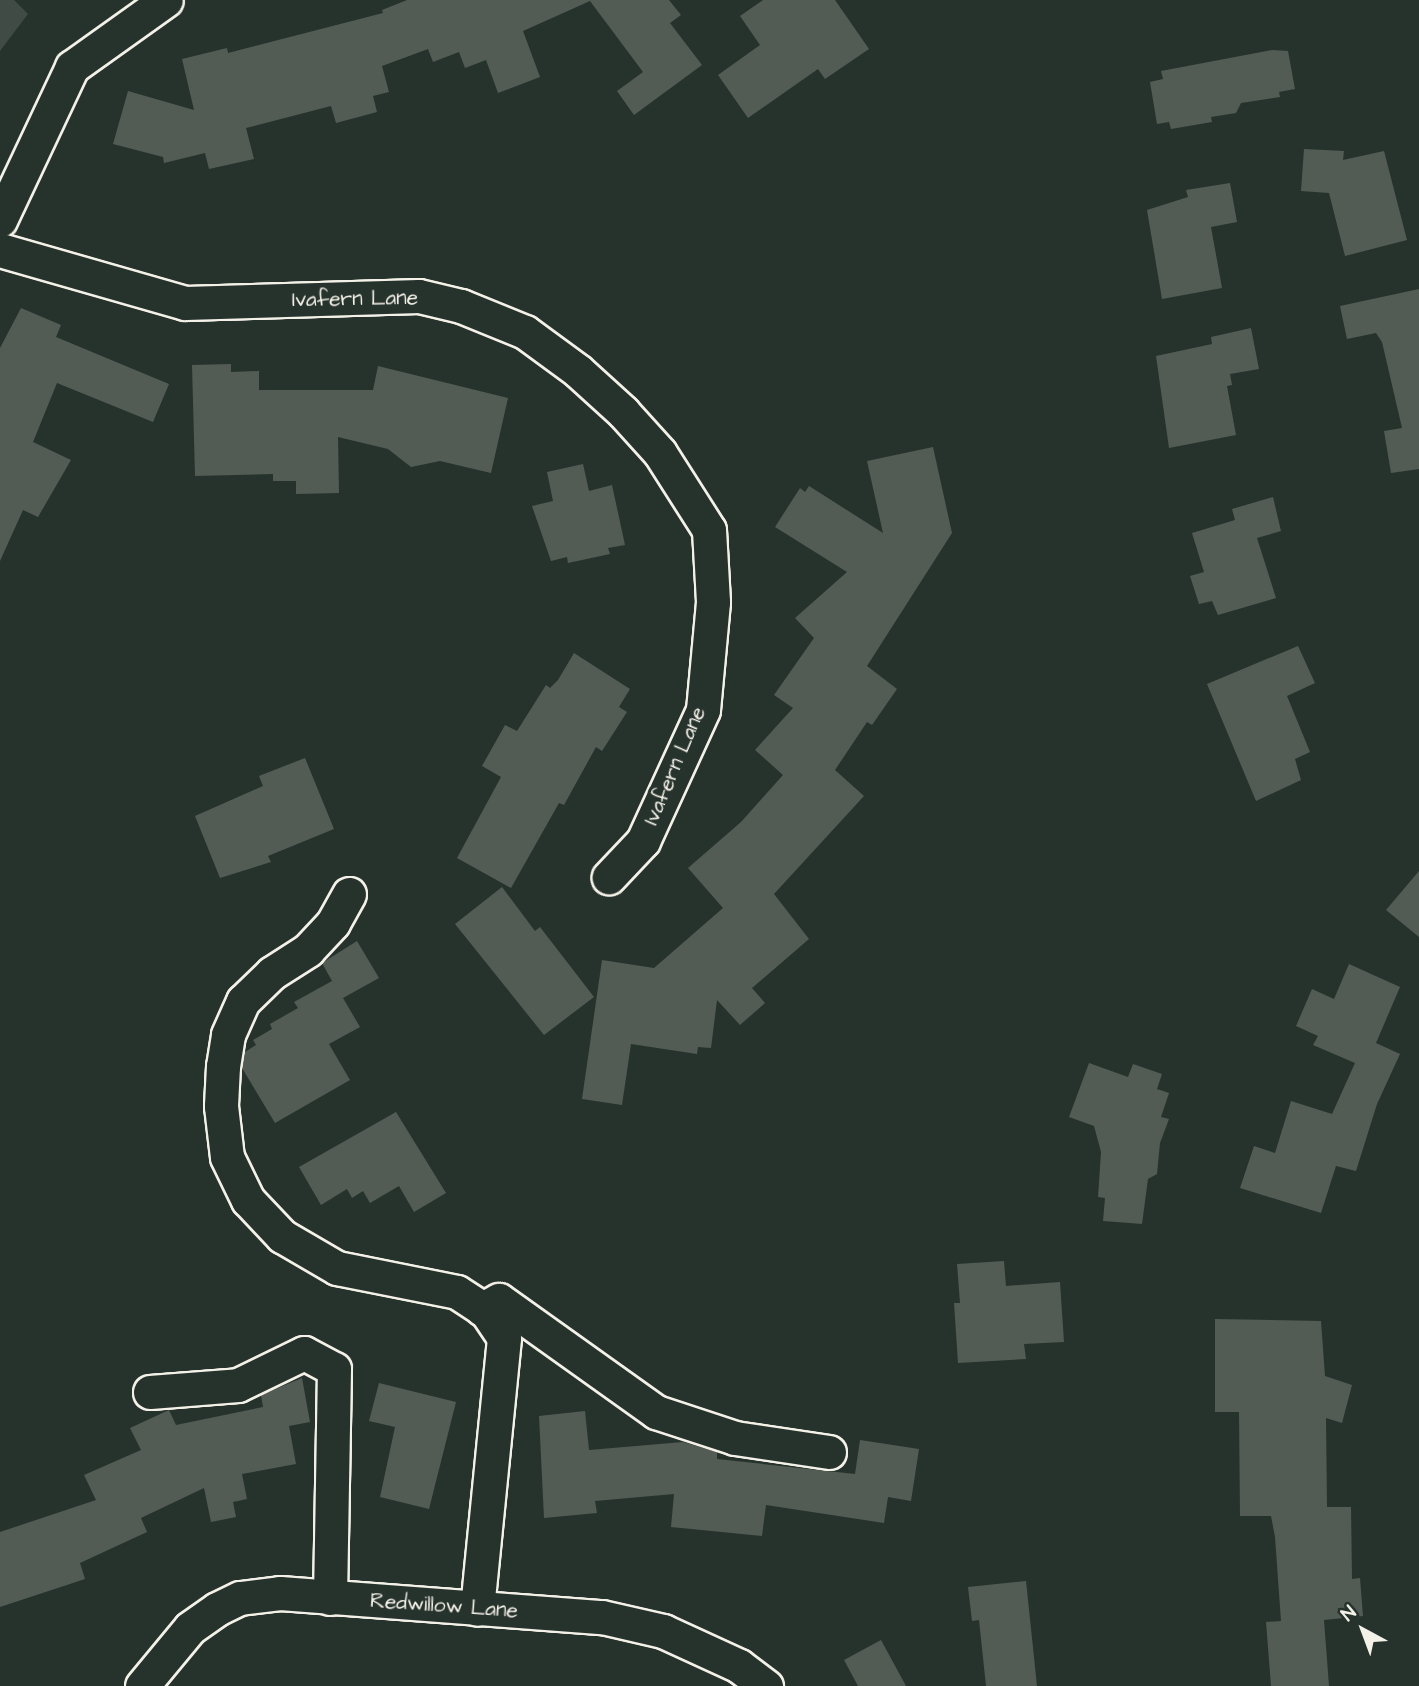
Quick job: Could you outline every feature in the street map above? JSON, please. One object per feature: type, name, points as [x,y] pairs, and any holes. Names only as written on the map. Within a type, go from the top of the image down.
[{"type":"street","points":[[0,220],[72,67],[166,0]]},
{"type":"street","name":"Ivafern Lane","points":[[0,250],[185,303],[419,296],[461,306],[525,332],[578,370],[623,412],[660,453],[709,530],[713,602],[703,710],[643,841],[608,877]]},
{"type":"street","points":[[349,894],[333,923],[308,950],[272,973],[243,1001],[228,1035],[223,1066],[221,1106],[228,1157],[248,1200],[282,1236],[337,1268],[427,1283],[457,1292],[482,1308],[504,1338],[477,1609]]},
{"type":"street","points":[[482,1308],[499,1300],[656,1412],[735,1438],[830,1452]]},
{"type":"street","points":[[150,1392],[238,1385],[304,1353],[334,1369],[330,1598]]},
{"type":"street","name":"Redwillow Lane","points":[[142,1686],[190,1628],[240,1598],[280,1593],[602,1617],[663,1631],[738,1666],[766,1686]]},
{"type":"shaded area","points":[[0,0],[14,0],[28,14],[0,51]]},
{"type":"building","points":[[407,0],[669,0],[681,15],[670,23],[702,65],[634,115],[617,91],[643,72],[590,1],[523,31],[540,77],[498,93],[486,60],[465,68],[459,52],[433,62],[428,49],[382,66],[389,92],[373,96],[377,112],[336,123],[331,106],[246,128],[254,159],[209,169],[205,153],[164,163],[163,157],[113,144],[128,91],[194,110],[182,59],[227,48],[228,53],[383,13],[382,10]]},
{"type":"building","points":[[763,0],[835,0],[869,49],[825,79],[818,69],[748,118],[718,75],[760,45],[740,16]]},
{"type":"building","points":[[1272,50],[1288,51],[1295,89],[1279,92],[1280,97],[1241,103],[1236,113],[1211,117],[1212,122],[1171,129],[1169,122],[1157,124],[1150,82],[1163,79],[1161,71]]},
{"type":"building","points":[[1304,149],[1344,151],[1343,160],[1384,151],[1407,240],[1345,256],[1329,193],[1301,191]]},
{"type":"building","points":[[1230,183],[1237,222],[1211,227],[1222,288],[1162,299],[1147,210],[1188,197],[1186,190]]},
{"type":"building","points":[[1419,289],[1419,469],[1391,473],[1384,431],[1402,428],[1382,342],[1376,333],[1347,339],[1340,306]]},
{"type":"building","points":[[21,308],[61,325],[56,337],[169,384],[153,422],[57,383],[33,442],[71,460],[38,517],[23,510],[0,561],[0,348]]},
{"type":"building","points":[[1251,328],[1259,369],[1230,374],[1232,385],[1227,386],[1236,435],[1169,448],[1156,356],[1212,344],[1211,337]]},
{"type":"building","points":[[231,364],[231,372],[259,371],[259,390],[373,390],[378,366],[508,398],[491,473],[440,461],[411,467],[388,449],[338,437],[339,493],[296,494],[296,481],[273,481],[273,474],[195,476],[192,365]]},
{"type":"building","points":[[933,447],[952,533],[867,666],[897,689],[872,725],[867,722],[835,770],[864,796],[774,894],[809,939],[752,988],[765,1003],[740,1025],[717,1000],[711,1048],[698,1047],[697,1054],[631,1044],[622,1105],[582,1099],[602,960],[654,968],[723,908],[688,868],[741,822],[783,775],[755,750],[793,708],[774,695],[814,638],[795,618],[847,572],[775,527],[800,488],[805,492],[809,486],[883,533],[867,461]]},
{"type":"building","points":[[583,464],[589,491],[612,485],[625,545],[608,548],[610,554],[568,563],[567,557],[551,561],[532,506],[553,501],[547,472]]},
{"type":"building","points":[[1273,497],[1281,531],[1257,538],[1276,598],[1218,615],[1212,601],[1199,604],[1190,576],[1204,572],[1192,533],[1235,520],[1232,509]]},
{"type":"building","points":[[1298,646],[1315,683],[1287,696],[1310,752],[1295,759],[1301,780],[1256,801],[1207,684]]},
{"type":"building","points":[[574,653],[630,689],[619,707],[627,712],[602,751],[596,747],[564,805],[559,803],[511,888],[457,858],[501,777],[482,766],[505,725],[517,731],[546,685],[550,688],[558,680]]},
{"type":"building","points":[[305,758],[334,829],[268,856],[271,862],[220,878],[195,816],[263,786],[259,776]]},
{"type":"building","points":[[1419,871],[1419,937],[1386,910]]},
{"type":"building","points":[[502,887],[535,931],[540,927],[594,997],[544,1035],[455,924]]},
{"type":"building","points":[[357,941],[379,978],[343,998],[360,1027],[329,1044],[350,1080],[275,1123],[242,1068],[245,1052],[256,1045],[253,1040],[272,1029],[270,1024],[298,1008],[294,1002],[332,981],[322,963]]},
{"type":"building","points":[[1349,964],[1400,987],[1376,1043],[1400,1054],[1377,1104],[1356,1171],[1336,1166],[1321,1213],[1240,1188],[1254,1146],[1275,1153],[1291,1101],[1332,1114],[1355,1063],[1313,1045],[1318,1036],[1296,1026],[1312,989],[1334,999]]},
{"type":"building","points":[[1089,1063],[1128,1077],[1133,1064],[1162,1074],[1157,1089],[1169,1093],[1161,1117],[1169,1119],[1160,1143],[1157,1174],[1148,1179],[1142,1224],[1103,1221],[1105,1198],[1098,1197],[1101,1152],[1094,1126],[1069,1117]]},
{"type":"building","points":[[396,1112],[446,1193],[414,1212],[399,1186],[370,1203],[363,1191],[352,1198],[347,1189],[321,1205],[299,1167]]},
{"type":"building","points":[[1004,1261],[1006,1286],[1060,1282],[1064,1342],[1024,1344],[1026,1359],[958,1363],[954,1303],[960,1303],[957,1264]]},
{"type":"building","points":[[1215,1319],[1321,1321],[1325,1376],[1352,1385],[1342,1423],[1326,1418],[1327,1507],[1351,1507],[1352,1579],[1360,1578],[1363,1616],[1324,1620],[1329,1686],[1271,1686],[1266,1622],[1281,1621],[1275,1537],[1271,1516],[1240,1516],[1239,1412],[1215,1412]]},
{"type":"building","points":[[302,1378],[310,1422],[289,1426],[296,1464],[242,1474],[247,1499],[233,1502],[236,1517],[211,1522],[204,1488],[141,1518],[147,1532],[80,1563],[85,1579],[0,1607],[0,1532],[96,1500],[84,1475],[141,1450],[130,1428],[169,1410],[176,1425],[263,1407],[261,1395]]},
{"type":"building","points":[[379,1383],[456,1402],[429,1509],[380,1497],[395,1427],[369,1421]]},
{"type":"building","points":[[585,1411],[589,1450],[683,1442],[717,1452],[717,1459],[855,1474],[860,1440],[919,1449],[911,1501],[888,1497],[884,1523],[766,1505],[762,1536],[671,1527],[674,1494],[595,1501],[597,1513],[544,1518],[539,1416]]},
{"type":"building","points":[[1026,1581],[1037,1686],[986,1686],[979,1620],[972,1621],[968,1587]]},
{"type":"building","points":[[881,1640],[906,1686],[858,1686],[844,1660]]}]
